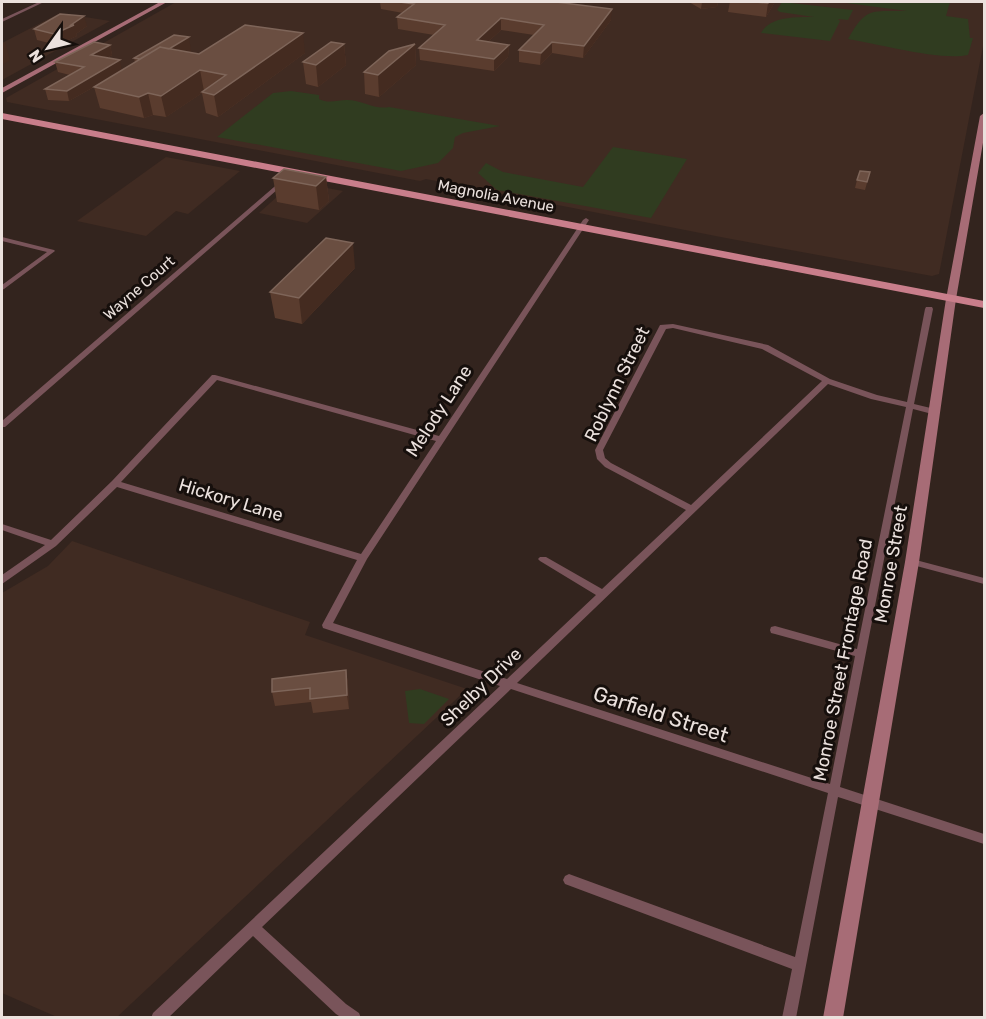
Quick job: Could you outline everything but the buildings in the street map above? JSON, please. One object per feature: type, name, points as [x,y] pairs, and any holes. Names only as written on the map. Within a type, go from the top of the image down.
[{"type":"main road","points":[[2,91],[164,2]]},
{"type":"main road","name":"Magnolia Avenue","points":[[2,108],[298,169],[952,294],[984,305]]},
{"type":"main road","name":"Magnolia Avenue","points":[[2,116],[298,169]]},
{"type":"main road","name":"Monroe Street","points":[[833,1017],[868,802],[912,562],[952,294],[984,116]]},
{"type":"main road","name":"Magnolia Avenue","points":[[952,294],[984,295]]},
{"type":"street","points":[[2,21],[42,2]]},
{"type":"street","name":"Wayne Court","points":[[2,425],[298,169]]},
{"type":"street","name":"Melody Lane","points":[[327,625],[363,558],[583,224]]},
{"type":"street","points":[[2,239],[52,251],[2,288]]},
{"type":"street","name":"Monroe Street Frontage Road","points":[[789,1017],[929,309]]},
{"type":"street","name":"Roblynn Street","points":[[692,509],[608,465],[601,459],[599,450],[663,327],[673,326],[765,347],[827,381]]},
{"type":"street","points":[[2,580],[53,544],[115,483],[215,377],[440,439]]},
{"type":"street","points":[[827,381],[936,412]]},
{"type":"street","name":"Shelby Drive","points":[[158,1017],[827,381]]},
{"type":"street","name":"Hickory Lane","points":[[115,483],[363,558]]},
{"type":"street","points":[[2,527],[53,544]]},
{"type":"street","points":[[543,559],[602,594]]},
{"type":"street","points":[[912,562],[984,581]]},
{"type":"street","name":"Garfield Street","points":[[327,625],[507,686],[984,839]]},
{"type":"street","points":[[775,630],[861,654]]},
{"type":"street","points":[[568,880],[800,965]]},
{"type":"street","points":[[253,927],[341,1010],[354,1017]]},
{"type":"shaded area","points":[[176,2],[984,2],[984,41],[939,274],[932,276],[726,238],[426,179],[420,181],[7,102],[6,98]]},
{"type":"shaded area","points":[[60,13],[110,21],[2,80],[2,43]]},
{"type":"shaded area","points":[[166,157],[240,171],[188,214],[176,211],[146,236],[77,221]]},
{"type":"shaded area","points":[[300,183],[343,191],[307,223],[259,213],[290,185]]},
{"type":"shaded area","points":[[72,541],[310,622],[305,635],[467,689],[117,1017],[57,1017],[2,993],[2,593],[48,566]]},
{"type":"green space","points":[[782,2],[853,10],[848,20],[838,19],[840,21],[830,41],[761,33],[765,27],[777,20],[814,17],[780,12],[777,10]]},
{"type":"green space","points":[[839,2],[950,2],[946,16],[968,19],[970,38],[973,38],[968,55],[926,54],[848,39],[866,15],[878,11],[907,11]]},
{"type":"green space","points":[[291,91],[319,95],[319,99],[326,101],[353,100],[378,107],[500,126],[463,133],[455,137],[453,148],[438,163],[401,171],[217,137],[273,93]]},
{"type":"green space","points":[[613,147],[687,159],[651,218],[497,190],[478,173],[486,163],[503,172],[583,187]]},
{"type":"green space","points":[[420,689],[449,699],[424,724],[409,723],[405,691]]}]
